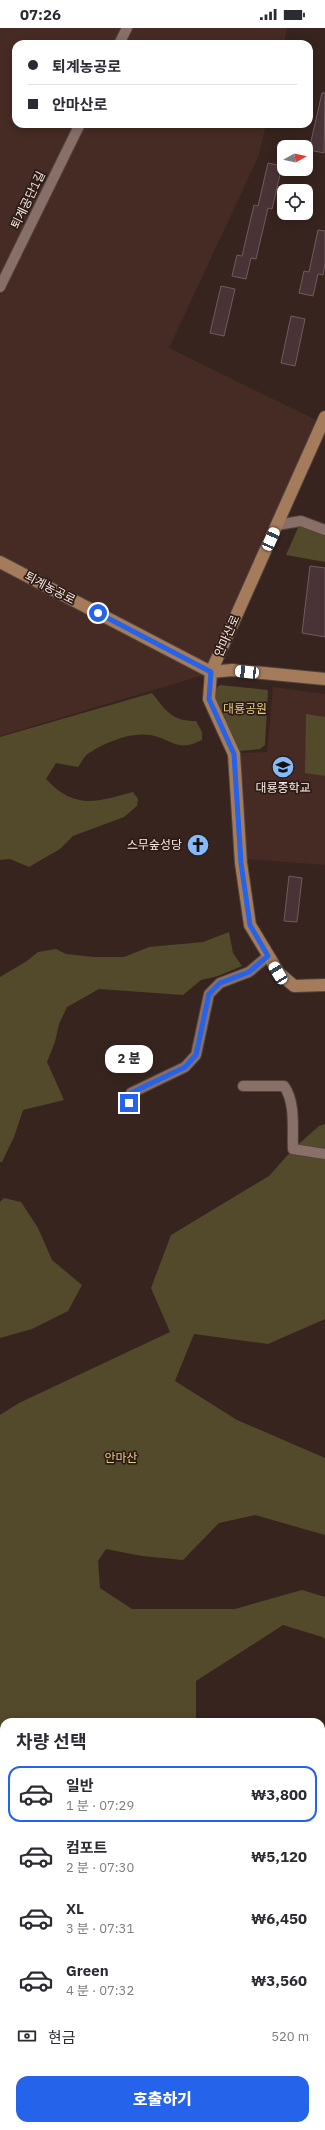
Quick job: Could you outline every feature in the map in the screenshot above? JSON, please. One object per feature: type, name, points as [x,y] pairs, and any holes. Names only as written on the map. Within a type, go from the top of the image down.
[{"type":"street","points":[[121,40],[127,28]]},
{"type":"street","name":"퇴계공단1길","points":[[0,288],[78,128]]},
{"type":"street","name":"안마산로","points":[[325,417],[211,672],[209,699],[234,754],[241,863],[250,925],[278,973],[294,986],[325,985]]},
{"type":"street","points":[[277,525],[301,521],[325,530]]},
{"type":"street","name":"퇴계농공로","points":[[0,562],[211,672]]},
{"type":"street","points":[[211,672],[232,670],[325,679]]},
{"type":"street","points":[[129,1103],[131,1093],[185,1067],[196,1055],[209,994],[220,983],[249,972],[268,956]]},
{"type":"street","points":[[243,1086],[284,1086],[288,1092],[292,1109],[293,1149],[325,1154]]},
{"type":"shaded area","points":[[0,28],[287,28],[285,40],[12,40],[12,128],[265,128],[259,155],[169,348],[322,423],[207,674],[0,736]]},
{"type":"shaded area","name":"대룡중학교","points":[[273,687],[325,694],[325,865],[247,859],[240,753],[267,752]]},
{"type":"green space","points":[[301,521],[325,530],[325,562],[286,555]]},
{"type":"green space","name":"대룡공원","points":[[220,685],[268,690],[265,745],[260,749],[240,751],[234,742],[223,713],[213,698],[214,690]]},
{"type":"green space","points":[[152,693],[170,714],[188,721],[196,721],[202,732],[202,740],[193,744],[180,745],[150,735],[142,734],[126,736],[110,742],[89,753],[78,767],[56,763],[46,779],[67,796],[86,801],[108,799],[133,792],[138,799],[137,806],[124,817],[73,836],[60,849],[29,867],[10,859],[0,860],[0,737]]},
{"type":"green space","points":[[306,714],[325,717],[325,776],[305,773]]},
{"type":"green space","points":[[229,932],[233,953],[242,966],[218,976],[201,980],[183,995],[99,989],[67,1007],[59,1024],[55,1042],[47,1062],[64,1100],[23,1110],[14,1137],[2,1162],[0,1162],[0,977],[27,961],[38,952],[56,949],[66,954],[94,957],[124,957],[149,947],[203,942]]},
{"type":"green space","name":"안마산","points":[[325,1124],[325,1319],[268,1344],[194,1334],[175,1381],[237,1420],[325,1458],[325,1535],[255,1515],[219,1523],[183,1560],[142,1556],[106,1549],[98,1561],[100,1588],[132,1609],[235,1609],[302,1590],[325,1597],[325,1639],[283,1625],[196,1681],[196,1718],[0,1718],[0,1415],[19,1403],[170,1332],[151,1288],[171,1235],[269,1176],[293,1149],[319,1126]]},
{"type":"green space","points":[[4,1198],[21,1202],[38,1228],[52,1260],[82,1285],[68,1311],[32,1329],[0,1338],[0,1202]]},
{"type":"building","points":[[322,93],[325,93],[324,153],[313,151],[313,140],[311,140]]},
{"type":"building","points":[[268,163],[277,165],[277,176],[280,176],[272,209],[268,208],[256,259],[251,258],[246,279],[232,276],[237,255],[242,256],[254,205],[258,206]]},
{"type":"building","points":[[318,230],[325,231],[325,264],[323,275],[318,274],[313,296],[299,293],[304,271],[309,272]]},
{"type":"building","points":[[221,286],[235,289],[224,336],[210,333]]},
{"type":"building","points":[[291,316],[305,319],[295,366],[281,363]]},
{"type":"building","points":[[310,566],[325,568],[325,637],[302,633]]},
{"type":"building","points":[[289,876],[302,878],[297,922],[284,921]]},
{"type":"place","name":"대룡중학교","points":[[283,767]]},
{"type":"place","name":"스무숲성당","points":[[198,845]]},
{"type":"route","points":[[98,613],[211,672],[209,699],[234,754],[241,863],[250,925],[268,956],[249,972],[220,983],[209,994],[202,1018],[196,1055],[185,1067],[131,1093],[129,1103]]}]
